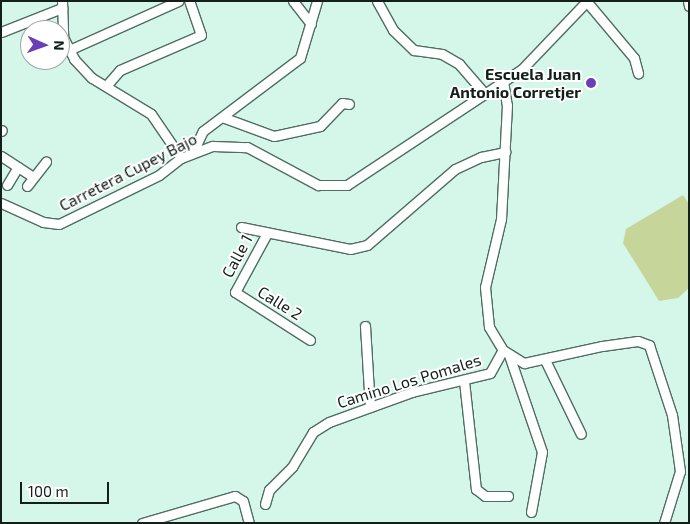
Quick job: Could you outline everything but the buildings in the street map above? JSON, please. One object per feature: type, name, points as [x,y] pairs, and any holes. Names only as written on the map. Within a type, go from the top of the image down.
[{"type":"street","points":[[70,50],[178,1]]},
{"type":"street","points":[[106,86],[120,70],[201,35],[189,1]]},
{"type":"street","points":[[293,1],[311,24]]},
{"type":"street","points":[[193,152],[203,131],[300,58],[317,1]]},
{"type":"street","points":[[377,1],[393,30],[414,50],[442,54],[459,64],[484,93]]},
{"type":"street","points":[[688,1],[689,6]]},
{"type":"street","points":[[587,2],[634,58],[638,73]]},
{"type":"street","name":"Carretera Cupey Bajo","points":[[1,203],[33,218],[60,224],[159,175],[181,158],[193,152],[214,146],[247,147],[318,185],[334,188],[369,173],[484,93],[522,69],[587,2]]},
{"type":"street","points":[[1,32],[62,4],[62,20]]},
{"type":"street","points":[[70,51],[92,78],[151,114],[181,158]]},
{"type":"street","points":[[503,81],[505,152],[501,219],[485,287],[489,327],[506,353],[542,452],[531,512]]},
{"type":"street","points":[[222,117],[274,136],[314,128],[342,104],[349,104]]},
{"type":"street","points":[[242,227],[266,235],[350,249],[367,245],[455,169],[481,156],[505,152]]},
{"type":"street","points":[[1,156],[33,177]]},
{"type":"street","points":[[27,186],[46,162]]},
{"type":"street","points":[[6,185],[18,167]]},
{"type":"street","name":"Calle 1","points":[[235,292],[266,235]]},
{"type":"street","name":"Calle 2","points":[[235,292],[310,340]]},
{"type":"street","points":[[365,326],[370,407]]},
{"type":"street","points":[[506,353],[524,363],[545,360],[602,346],[638,341],[649,345],[672,415],[680,471],[664,523]]},
{"type":"street","name":"Camino Los Pomales","points":[[265,504],[269,490],[292,467],[313,432],[370,407],[490,373],[506,353]]},
{"type":"street","points":[[545,360],[581,434]]},
{"type":"street","points":[[464,381],[476,489],[485,496],[508,496]]},
{"type":"street","points":[[142,523],[230,497],[243,501],[249,523]]},
{"type":"green space","points":[[683,195],[689,204],[689,288],[678,298],[659,301],[623,243],[626,229]]},
{"type":"place","name":"Escuela Juan Antonio Corretjer","points":[[591,83]]}]
